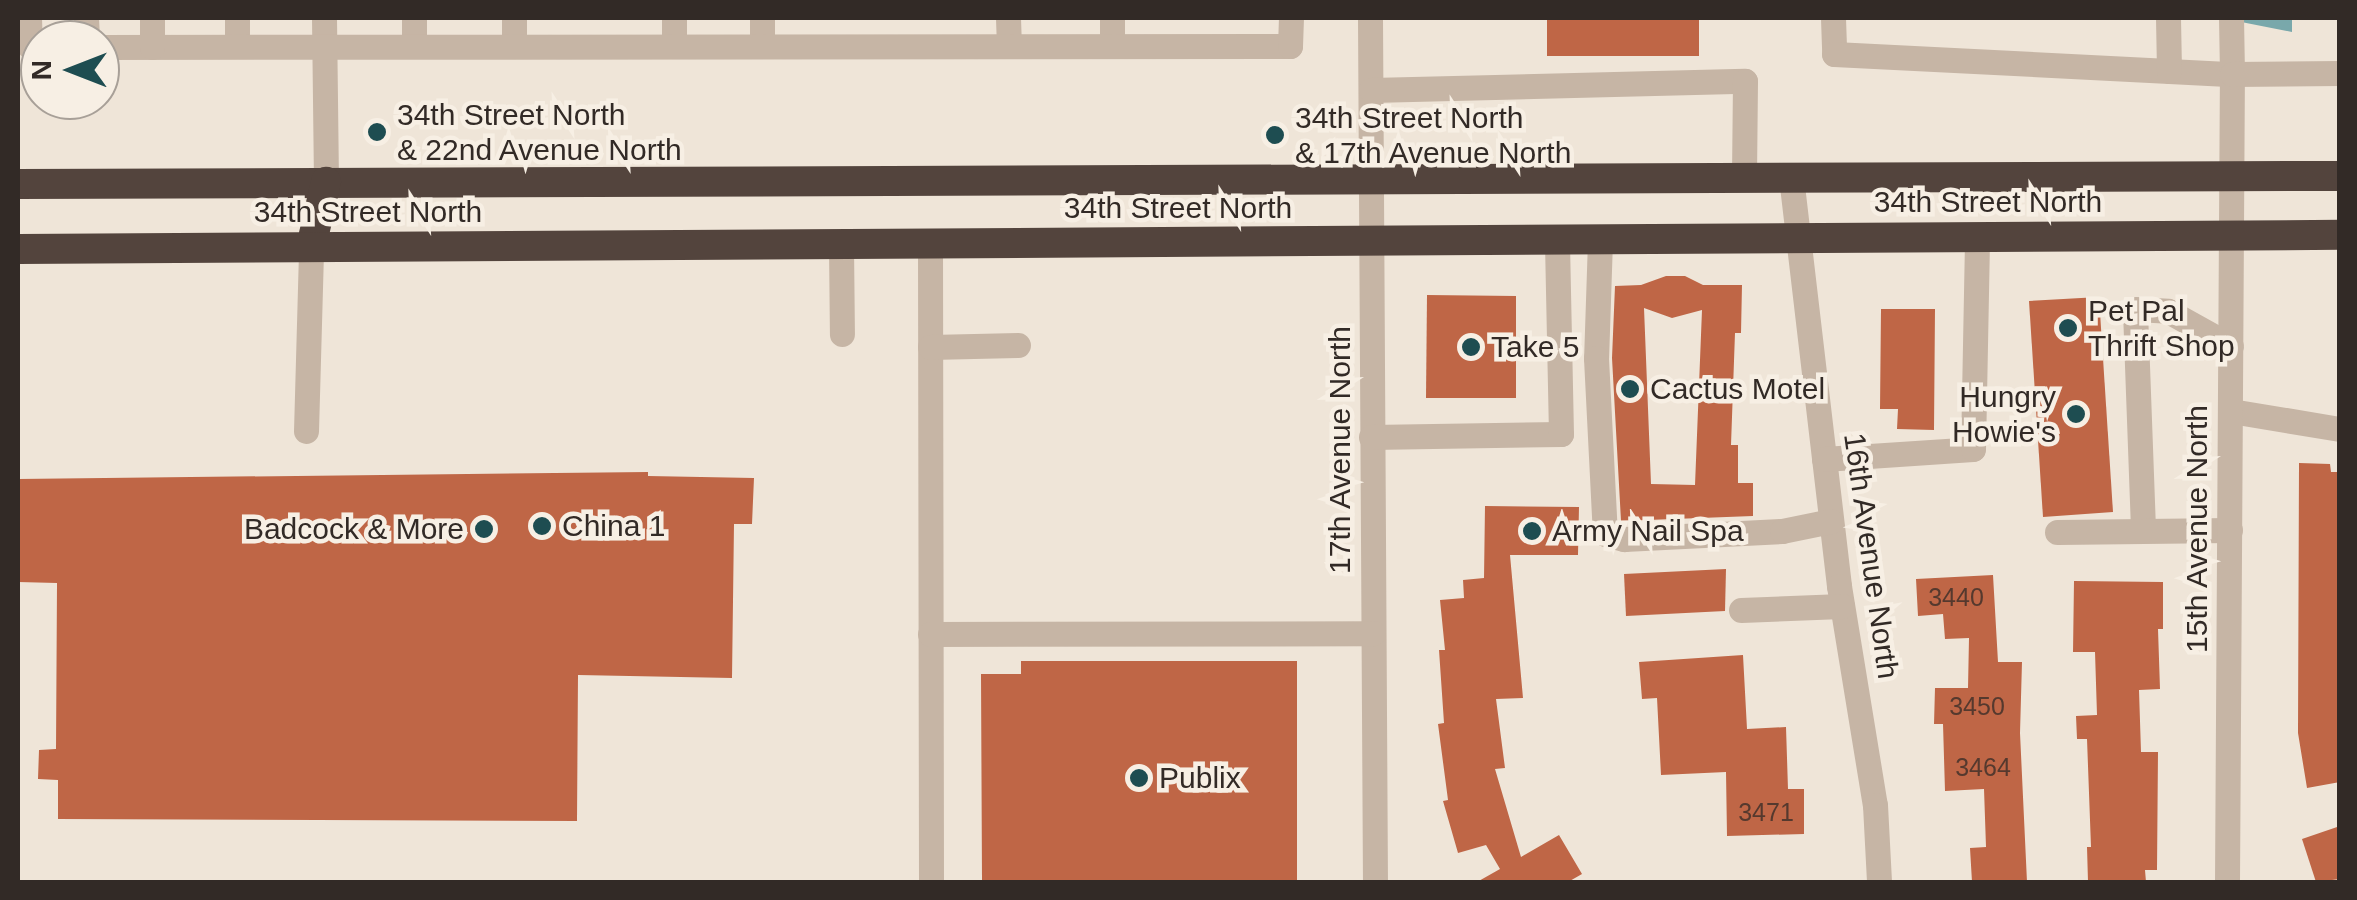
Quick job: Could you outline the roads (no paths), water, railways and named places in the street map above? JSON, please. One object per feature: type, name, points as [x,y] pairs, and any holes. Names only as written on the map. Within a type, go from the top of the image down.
[{"type":"highway","name":"34th Street North","points":[[18,184],[2340,176]]},
{"type":"highway","points":[[311,247],[326,182]]},
{"type":"highway","name":"34th Street North","points":[[18,249],[2340,236]]},
{"type":"street","points":[[152,18],[152,47]]},
{"type":"street","points":[[237,18],[237,46]]},
{"type":"street","points":[[324,18],[326,182]]},
{"type":"street","points":[[414,18],[414,46]]},
{"type":"street","points":[[514,18],[514,45]]},
{"type":"street","points":[[674,18],[674,44]]},
{"type":"street","points":[[762,18],[762,44]]},
{"type":"street","points":[[921,18],[922,44]]},
{"type":"street","points":[[1008,18],[1008,45]]},
{"type":"street","points":[[1112,18],[1112,45]]},
{"type":"street","points":[[120,47],[1290,46],[1291,18]]},
{"type":"street","name":"17th Avenue North","points":[[1370,18],[1375,882]]},
{"type":"street","points":[[1834,18],[1834,54],[2232,74],[2340,73]]},
{"type":"street","points":[[2168,18],[2168,71]]},
{"type":"street","name":"15th Avenue North","points":[[2227,882],[2232,18]]},
{"type":"street","points":[[1372,90],[1746,81],[1744,178]]},
{"type":"street","name":"16th Avenue North","points":[[1791,178],[1842,606],[1875,805],[1879,882]]},
{"type":"street","points":[[1824,459],[1973,450],[1977,238]]},
{"type":"street","points":[[1600,240],[1596,358],[1605,534],[1624,538],[1782,530],[1831,521]]},
{"type":"street","points":[[1372,437],[1560,434],[1557,242]]},
{"type":"street","points":[[930,244],[931,882]]},
{"type":"street","points":[[840,245],[842,334]]},
{"type":"street","points":[[306,431],[311,247]]},
{"type":"street","points":[[2143,529],[2135,309],[2168,311],[2231,346]]},
{"type":"street","points":[[930,347],[1018,345]]},
{"type":"street","points":[[2231,411],[2340,428]]},
{"type":"street","points":[[2056,532],[2230,530]]},
{"type":"street","points":[[1741,610],[1842,606]]},
{"type":"street","points":[[930,634],[1373,633]]},
{"type":"water","points":[[2221,18],[2292,18],[2292,32]]},
{"type":"place","name":"34th Street North & 22nd Avenue North","points":[[377,132]]},
{"type":"place","name":"34th Street North & 17th Avenue North","points":[[1275,135]]},
{"type":"place","name":"Pet Pal Thrift Shop","points":[[2068,328]]},
{"type":"place","name":"Take 5","points":[[1471,347]]},
{"type":"place","name":"Cactus Motel","points":[[1630,389]]},
{"type":"place","name":"Hungry Howie's","points":[[2076,414]]},
{"type":"place","name":"China 1","points":[[542,526]]},
{"type":"place","name":"Badcock & More","points":[[484,529]]},
{"type":"place","name":"Army Nail Spa","points":[[1532,531]]},
{"type":"place","name":"Publix","points":[[1139,778]]}]
